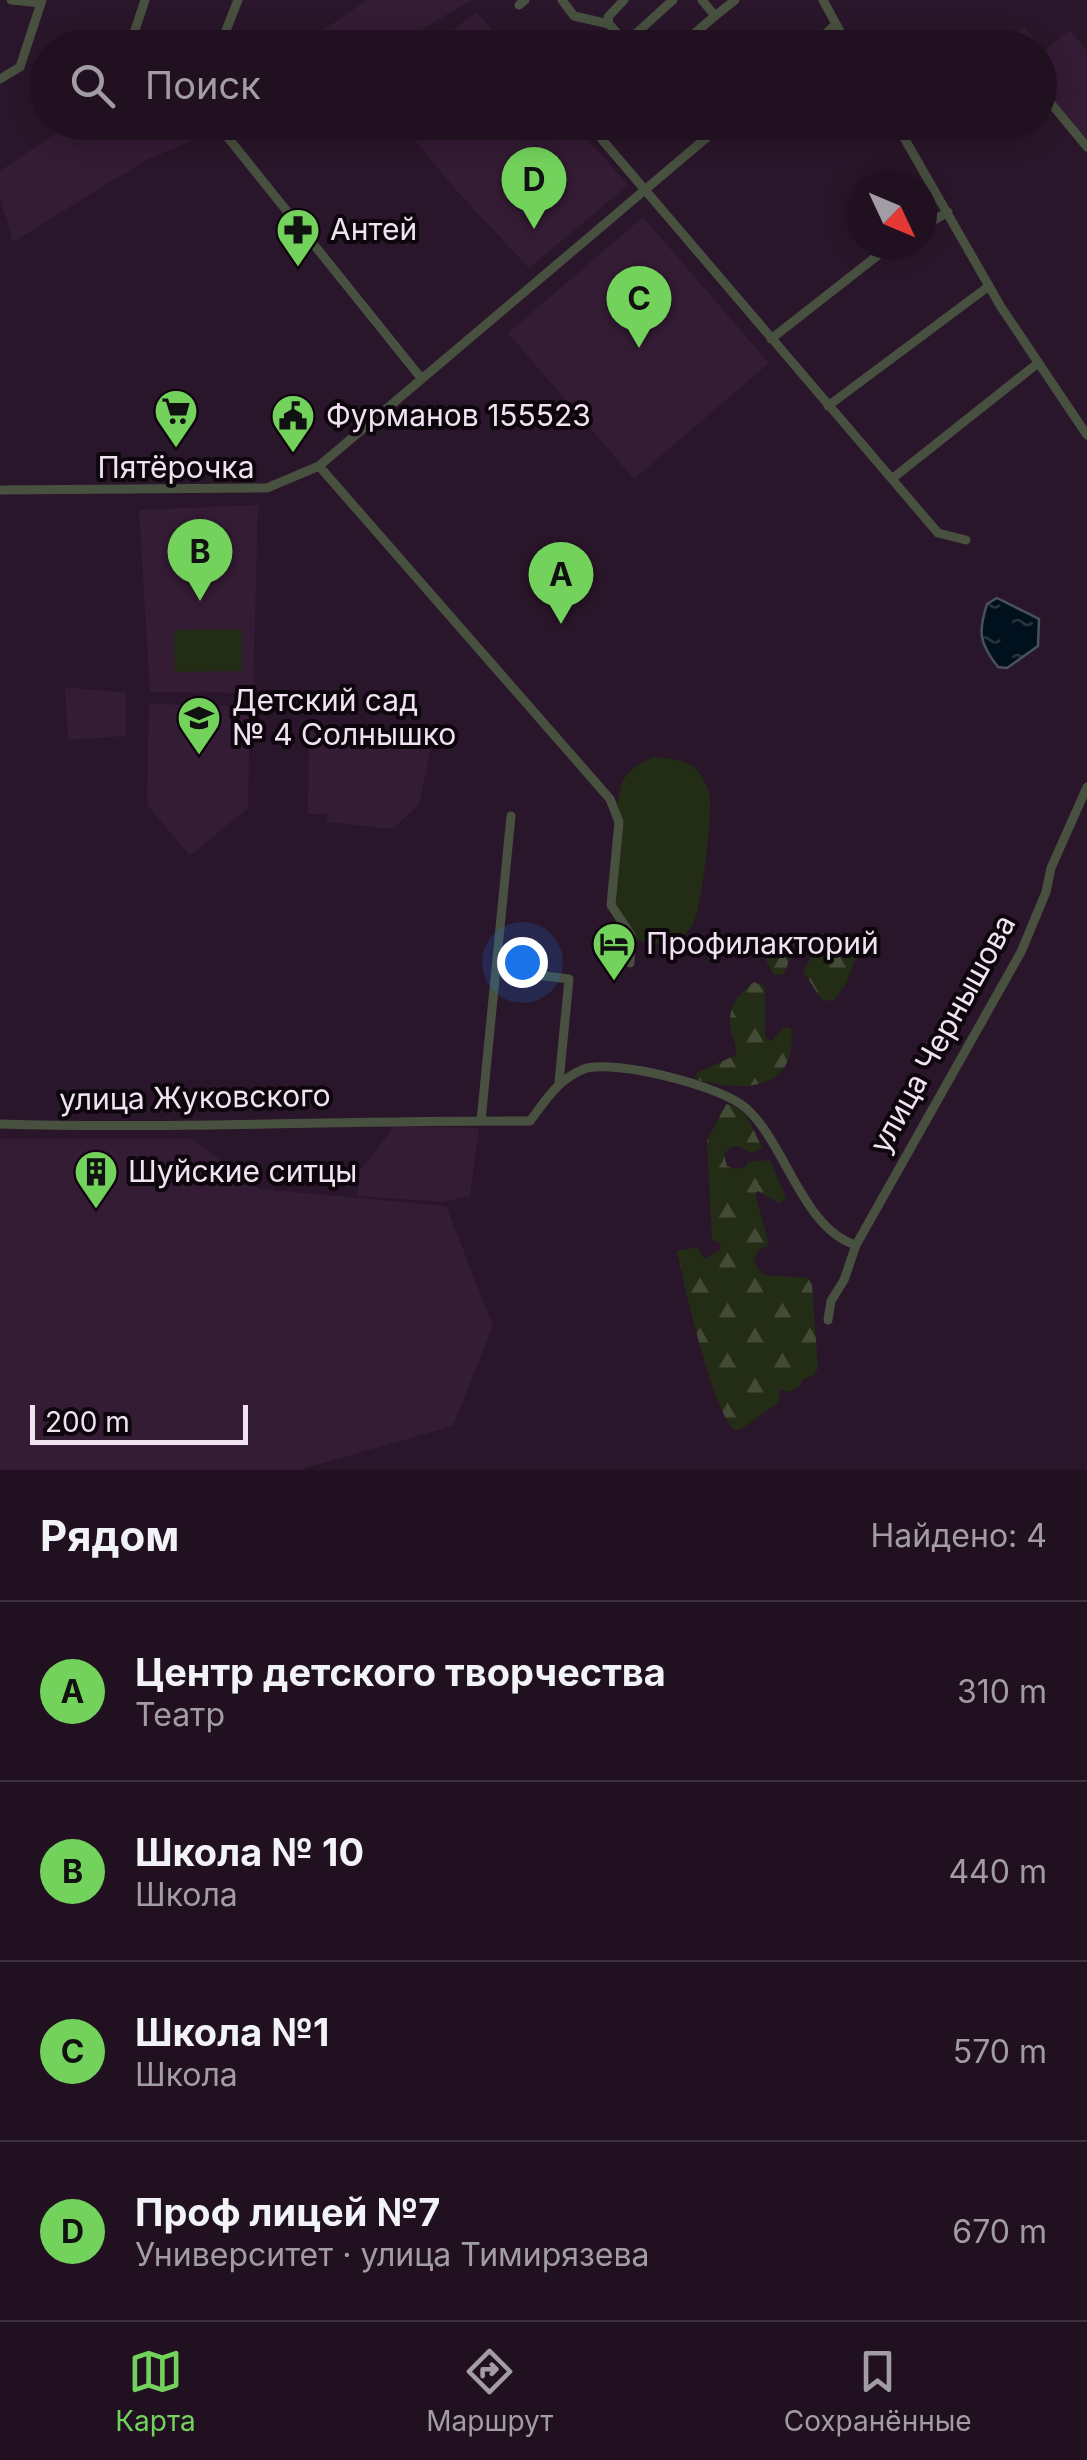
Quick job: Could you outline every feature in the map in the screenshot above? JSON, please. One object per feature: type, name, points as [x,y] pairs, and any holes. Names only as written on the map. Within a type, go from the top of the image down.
[{"type":"street","points":[[11,0],[42,1],[32,30]]},
{"type":"street","points":[[135,30],[145,0]]},
{"type":"street","points":[[227,30],[238,0]]},
{"type":"street","points":[[562,0],[574,16],[609,24]]},
{"type":"street","points":[[613,30],[610,12],[624,0]]},
{"type":"street","points":[[640,30],[673,0]]},
{"type":"street","points":[[702,0],[715,16]]},
{"type":"street","points":[[698,30],[736,0]]},
{"type":"street","points":[[823,0],[839,30]]},
{"type":"street","points":[[830,30],[836,24]]},
{"type":"street","points":[[0,79],[20,68],[30,38]]},
{"type":"street","points":[[1057,111],[1087,147]]},
{"type":"street","points":[[230,140],[421,378]]},
{"type":"street","points":[[603,140],[938,533],[966,540]]},
{"type":"street","points":[[0,490],[267,488],[319,466],[706,140]]},
{"type":"street","points":[[906,140],[989,286],[1087,435]]},
{"type":"street","points":[[937,218],[948,212]]},
{"type":"street","points":[[771,339],[872,260]]},
{"type":"street","points":[[828,406],[989,286]]},
{"type":"street","points":[[893,478],[1038,362]]},
{"type":"street","points":[[319,466],[610,799],[619,822],[611,905],[631,935],[630,963]]},
{"type":"street","name":"улица Чернышова","points":[[828,1320],[831,1301],[844,1280],[856,1245],[1021,952],[1046,892],[1051,868],[1087,787]]},
{"type":"street","points":[[481,1121],[511,816]]},
{"type":"street","points":[[496,970],[569,979],[559,1082]]},
{"type":"street","points":[[559,1082],[588,1068],[636,1070],[725,1094],[748,1110],[830,1234],[856,1245]]},
{"type":"street","name":"улица Жуковского","points":[[0,1124],[530,1122],[559,1082]]},
{"type":"shaded area","points":[[367,0],[472,0],[421,30],[321,30]]},
{"type":"shaded area","points":[[476,12],[492,30],[453,30]]},
{"type":"shaded area","points":[[1070,30],[1087,51],[1087,140],[1057,104],[1057,40]]},
{"type":"shaded area","points":[[46,140],[195,140],[146,160],[13,242],[0,198],[0,171]]},
{"type":"shaded area","points":[[415,140],[588,140],[628,185],[529,268]]},
{"type":"shaded area","points":[[643,217],[769,363],[634,479],[508,333]]},
{"type":"shaded area","points":[[258,505],[253,693],[150,692],[139,510]]},
{"type":"shaded area","points":[[65,687],[126,693],[126,736],[68,740]]},
{"type":"shaded area","name":"Детский сад № 4 Солнышко","points":[[149,704],[250,706],[248,808],[190,856],[147,805]]},
{"type":"shaded area","points":[[309,731],[434,732],[419,805],[392,829],[327,822],[327,814],[308,814]]},
{"type":"shaded area","points":[[395,1126],[479,1128],[470,1196],[442,1202],[357,1196],[360,1170]]},
{"type":"shaded area","points":[[0,1139],[191,1139],[260,1189],[446,1206],[493,1326],[453,1426],[298,1470],[0,1470]]},
{"type":"green space","points":[[242,629],[242,671],[175,672],[174,630]]},
{"type":"green space","points":[[654,757],[693,766],[710,797],[706,863],[696,917],[683,937],[659,945],[634,938],[623,930],[608,900],[621,786],[639,764]]},
{"type":"green space","points":[[788,934],[796,942],[784,974],[774,975],[766,960],[768,945]]},
{"type":"green space","points":[[836,935],[854,937],[859,949],[846,984],[833,1001],[822,1000],[803,971],[816,950]]},
{"type":"green space","points":[[754,982],[765,987],[765,1037],[772,1041],[784,1027],[791,1028],[786,1065],[776,1076],[749,1086],[697,1080],[696,1073],[736,1055],[731,1010]]},
{"type":"green space","points":[[726,1104],[745,1115],[763,1148],[751,1153],[739,1146],[731,1147],[724,1154],[727,1166],[735,1169],[748,1162],[770,1160],[786,1198],[779,1203],[755,1193],[769,1245],[760,1249],[753,1261],[764,1275],[808,1278],[812,1285],[818,1368],[800,1386],[789,1392],[780,1389],[779,1402],[735,1430],[726,1419],[709,1375],[677,1251],[698,1247],[704,1259],[719,1251],[721,1243],[712,1240],[707,1140]]},
{"type":"water","points":[[997,598],[1039,619],[1038,646],[1007,668],[998,667],[982,637],[987,604]]},
{"type":"place","name":"Проф лицей №7","points":[[534,229]]},
{"type":"place","name":"Антей","points":[[298,268]]},
{"type":"place","name":"Школа №1","points":[[639,348]]},
{"type":"place","name":"Пятёрочка","points":[[176,449]]},
{"type":"place","name":"Фурманов 155523","points":[[293,454]]},
{"type":"place","name":"Школа № 10","points":[[200,601]]},
{"type":"place","name":"Центр детского творчества","points":[[561,624]]},
{"type":"place","name":"Детский сад № 4 Солнышко","points":[[199,756]]},
{"type":"place","name":"Профилакторий","points":[[614,982]]},
{"type":"place","name":"Шуйские ситцы","points":[[96,1210]]}]
